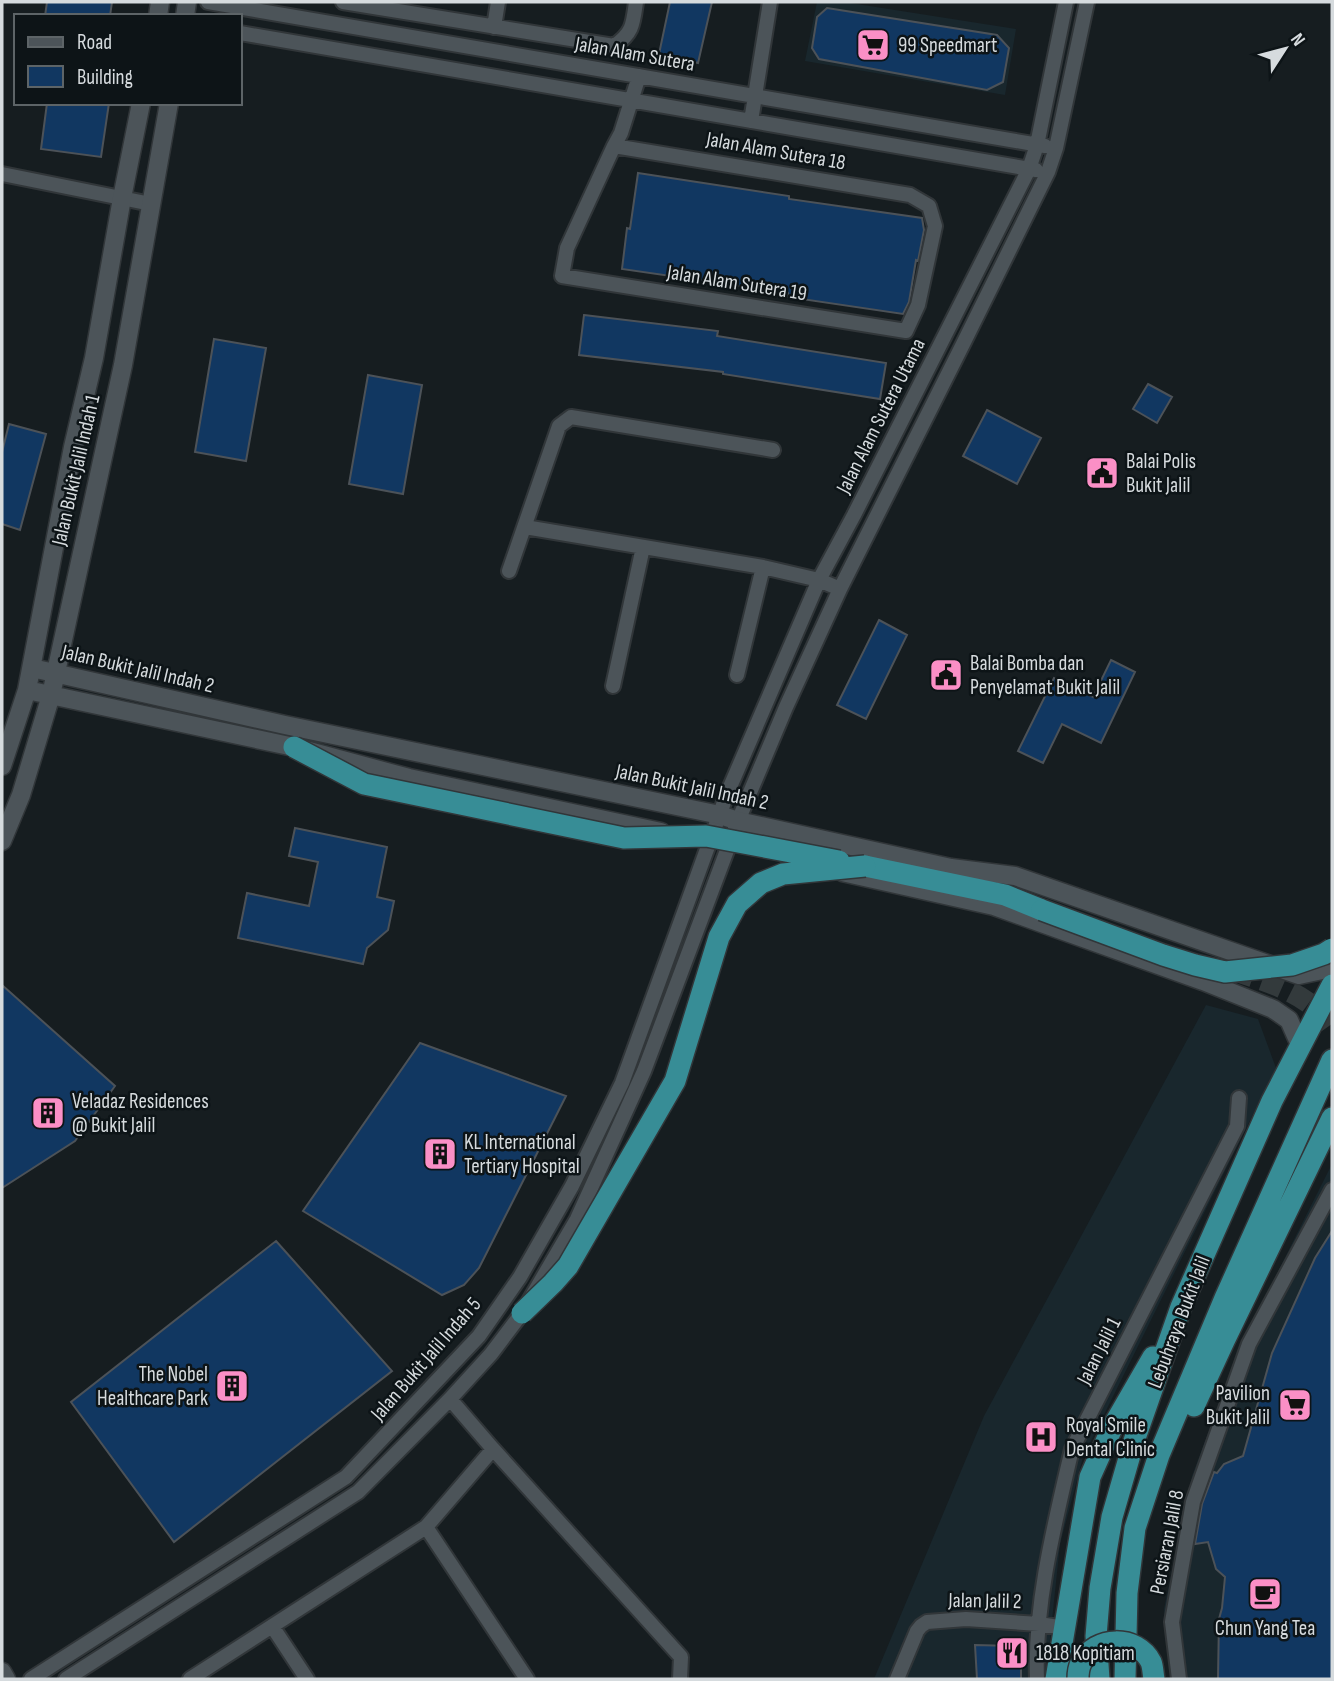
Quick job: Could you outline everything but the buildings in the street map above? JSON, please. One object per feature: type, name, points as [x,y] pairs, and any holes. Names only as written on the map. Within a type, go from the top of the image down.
[{"type":"highway","points":[[294,747],[364,784],[377,787],[624,838],[706,836],[1006,895],[1163,955],[1225,972],[1292,965],[1324,954],[1332,948]]},
{"type":"highway","points":[[522,1313],[568,1266],[675,1081],[719,937],[737,904],[761,883],[783,874],[865,866]]},
{"type":"highway","name":"Lebuhraya Bukit Jalil","points":[[1099,1679],[1096,1636],[1100,1588],[1112,1517],[1134,1441],[1181,1307],[1272,1101],[1332,985]]},
{"type":"highway","name":"Lebuhraya Bukit Jalil","points":[[1125,1679],[1127,1593],[1135,1528],[1159,1455],[1233,1279],[1332,1060]]},
{"type":"highway","points":[[1159,1455],[1184,1428],[1332,1118]]},
{"type":"highway","points":[[1056,1679],[1090,1477],[1112,1428],[1181,1307]]},
{"type":"highway","points":[[1078,1679],[1080,1663],[1091,1650],[1103,1643],[1123,1641],[1140,1650],[1151,1662],[1154,1679]]},
{"type":"street","name":"Jalan Alam Sutera","points":[[208,2],[1056,148]]},
{"type":"street","points":[[342,2],[614,46],[623,40],[633,27],[636,2]]},
{"type":"street","points":[[494,27],[498,2]]},
{"type":"street","points":[[751,121],[770,2]]},
{"type":"street","name":"Jalan Alam Sutera Utama","points":[[710,842],[737,768],[819,580],[1029,169],[1037,145],[1066,2]]},
{"type":"street","name":"Jalan Alam Sutera Utama","points":[[729,847],[786,707],[839,589],[1048,172],[1056,148],[1087,2]]},
{"type":"street","points":[[242,33],[1048,172]]},
{"type":"street","points":[[614,146],[621,133],[639,76]]},
{"type":"street","name":"Jalan Bukit Jalil Indah 1","points":[[2,766],[32,668],[73,447],[94,358],[141,105]]},
{"type":"street","name":"Jalan Bukit Jalil Indah 1","points":[[2,841],[21,795],[51,695],[123,365],[169,105]]},
{"type":"street","name":"Jalan Alam Sutera 18","points":[[614,146],[910,195],[929,206],[935,226],[918,305],[906,331]]},
{"type":"street","name":"Jalan Alam Sutera 19","points":[[614,146],[567,248],[562,276],[906,331]]},
{"type":"street","points":[[2,174],[151,204]]},
{"type":"street","points":[[94,358],[123,365]]},
{"type":"street","points":[[509,570],[559,426],[571,418],[773,450]]},
{"type":"street","points":[[524,527],[763,567],[819,580],[839,589]]},
{"type":"street","points":[[613,686],[643,547]]},
{"type":"street","points":[[737,675],[763,567]]},
{"type":"street","points":[[798,630],[817,641]]},
{"type":"street","name":"Jalan Bukit Jalil Indah 2","points":[[32,668],[285,725],[720,815],[951,868],[1015,876],[1298,975],[1327,969],[1332,965]]},
{"type":"street","name":"Jalan Bukit Jalil Indah 2","points":[[27,690],[294,747],[408,778],[994,906],[1273,1009],[1289,1020],[1300,1045]]},
{"type":"street","name":"Jalan Bukit Jalil Indah 5","points":[[31,1679],[346,1478],[479,1336],[520,1277],[572,1186],[622,1083],[710,842]]},
{"type":"street","name":"Jalan Bukit Jalil Indah 5","points":[[66,1679],[358,1492],[491,1354],[522,1313],[577,1219],[644,1070],[729,847]]},
{"type":"street","name":"Jalan Jalil 1","points":[[1037,1679],[1039,1624],[1045,1581],[1072,1449],[1237,1126],[1240,1098]]},
{"type":"street","name":"Persiaran Jalil 8","points":[[1179,1679],[1172,1622],[1193,1502],[1250,1344],[1332,1190]]},
{"type":"street","points":[[450,1399],[681,1657],[680,1679]]},
{"type":"street","points":[[190,1679],[426,1527],[493,1449]]},
{"type":"street","points":[[426,1527],[527,1679]]},
{"type":"street","name":"Jalan Jalil 2","points":[[897,1679],[917,1631],[927,1622],[966,1619],[1065,1628]]},
{"type":"street","points":[[272,1626],[307,1679]]},
{"type":"street","points":[[2,1672],[6,1679]]},
{"type":"shaded area","points":[[817,2],[844,2],[1016,29],[1005,95],[805,61]]},
{"type":"shaded area","points":[[1206,1005],[1258,1019],[1276,1068],[1083,1457],[1060,1544],[1048,1679],[874,1679],[984,1416]]},
{"type":"shaded area","points":[[1332,1164],[1332,1679],[1170,1679],[1164,1609],[1192,1476],[1240,1347]]},
{"type":"tunnel","points":[[1233,970],[1300,997],[1323,1015],[1332,1027]]},
{"type":"place","name":"99 Speedmart","points":[[873,45]]},
{"type":"place","name":"Balai Polis Bukit Jalil","points":[[1102,473]]},
{"type":"place","name":"Balai Bomba dan Penyelamat Bukit Jalil","points":[[946,675]]},
{"type":"place","name":"Veladaz Residences @ Bukit Jalil","points":[[48,1113]]},
{"type":"place","name":"KL International Tertiary Hospital","points":[[440,1154]]},
{"type":"place","name":"The Nobel Healthcare Park","points":[[232,1386]]},
{"type":"place","name":"Pavilion Bukit Jalil","points":[[1295,1405]]},
{"type":"place","name":"Royal Smile Dental Clinic","points":[[1041,1437]]},
{"type":"place","name":"Chun Yang Tea","points":[[1265,1594]]},
{"type":"place","name":"1818 Kopitiam","points":[[1012,1653]]}]
